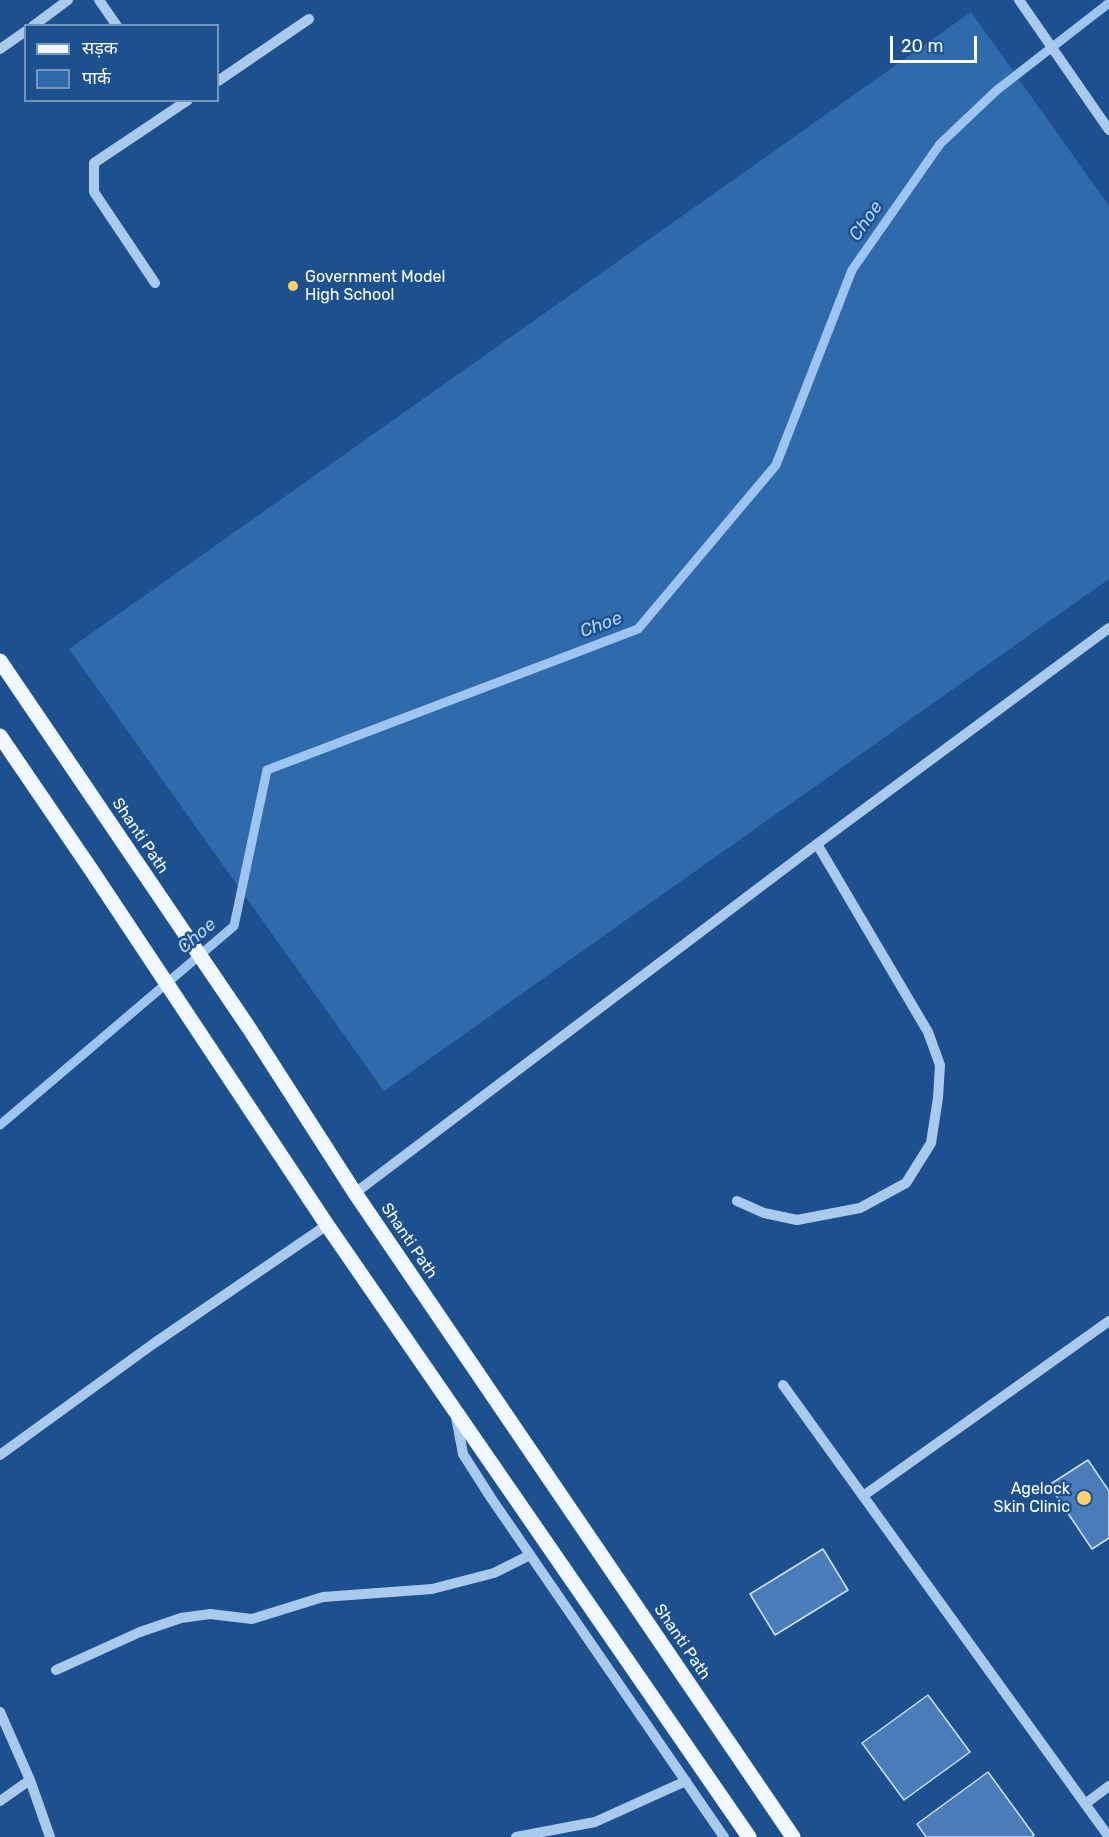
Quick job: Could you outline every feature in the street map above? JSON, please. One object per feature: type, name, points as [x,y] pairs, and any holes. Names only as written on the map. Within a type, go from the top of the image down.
[{"type":"main road","name":"Shanti Path","points":[[0,661],[249,1028],[355,1193],[793,1837]]},
{"type":"main road","points":[[0,736],[327,1225],[749,1837]]},
{"type":"street","points":[[36,24],[68,0]]},
{"type":"street","points":[[99,0],[116,24]]},
{"type":"street","points":[[1018,0],[1109,130]]},
{"type":"street","points":[[219,80],[309,19]]},
{"type":"street","points":[[0,49],[24,32]]},
{"type":"street","points":[[155,283],[94,192],[94,163],[171,105]]},
{"type":"street","points":[[355,1193],[817,844],[1109,628]]},
{"type":"street","points":[[737,1201],[764,1214],[797,1220],[860,1208],[906,1183],[931,1143],[940,1065],[928,1032],[817,844]]},
{"type":"street","points":[[0,1455],[153,1344],[327,1225]]},
{"type":"street","points":[[863,1496],[1109,1321]]},
{"type":"street","points":[[783,1385],[1109,1837]]},
{"type":"street","points":[[455,1411],[463,1454],[724,1837]]},
{"type":"street","points":[[56,1670],[140,1632],[181,1618],[210,1614],[252,1619],[323,1597],[432,1589],[494,1573],[530,1555]]},
{"type":"street","points":[[0,1712],[30,1780],[50,1837]]},
{"type":"street","points":[[0,1801],[30,1780]]},
{"type":"street","points":[[516,1837],[594,1822],[686,1781]]},
{"type":"street","points":[[1085,1804],[1109,1786]]},
{"type":"green space","points":[[971,12],[1109,206],[1109,579],[384,1091],[69,649]]},
{"type":"building","points":[[1088,1460],[1109,1491],[1109,1538],[1092,1549],[1049,1485]]},
{"type":"building","points":[[823,1549],[848,1590],[775,1635],[750,1594]]},
{"type":"building","points":[[928,1695],[970,1752],[904,1800],[862,1743]]},
{"type":"building","points":[[988,1772],[1034,1835],[1032,1837],[926,1837],[917,1824]]},
{"type":"waterway","name":"Choe","points":[[0,1125],[234,926],[267,770],[638,629],[776,465],[852,270],[940,144],[997,90],[1109,3]]},
{"type":"place","name":"Government Model High School","points":[[293,286]]},
{"type":"place","name":"Agelock Skin Clinic","points":[[1084,1498]]}]
